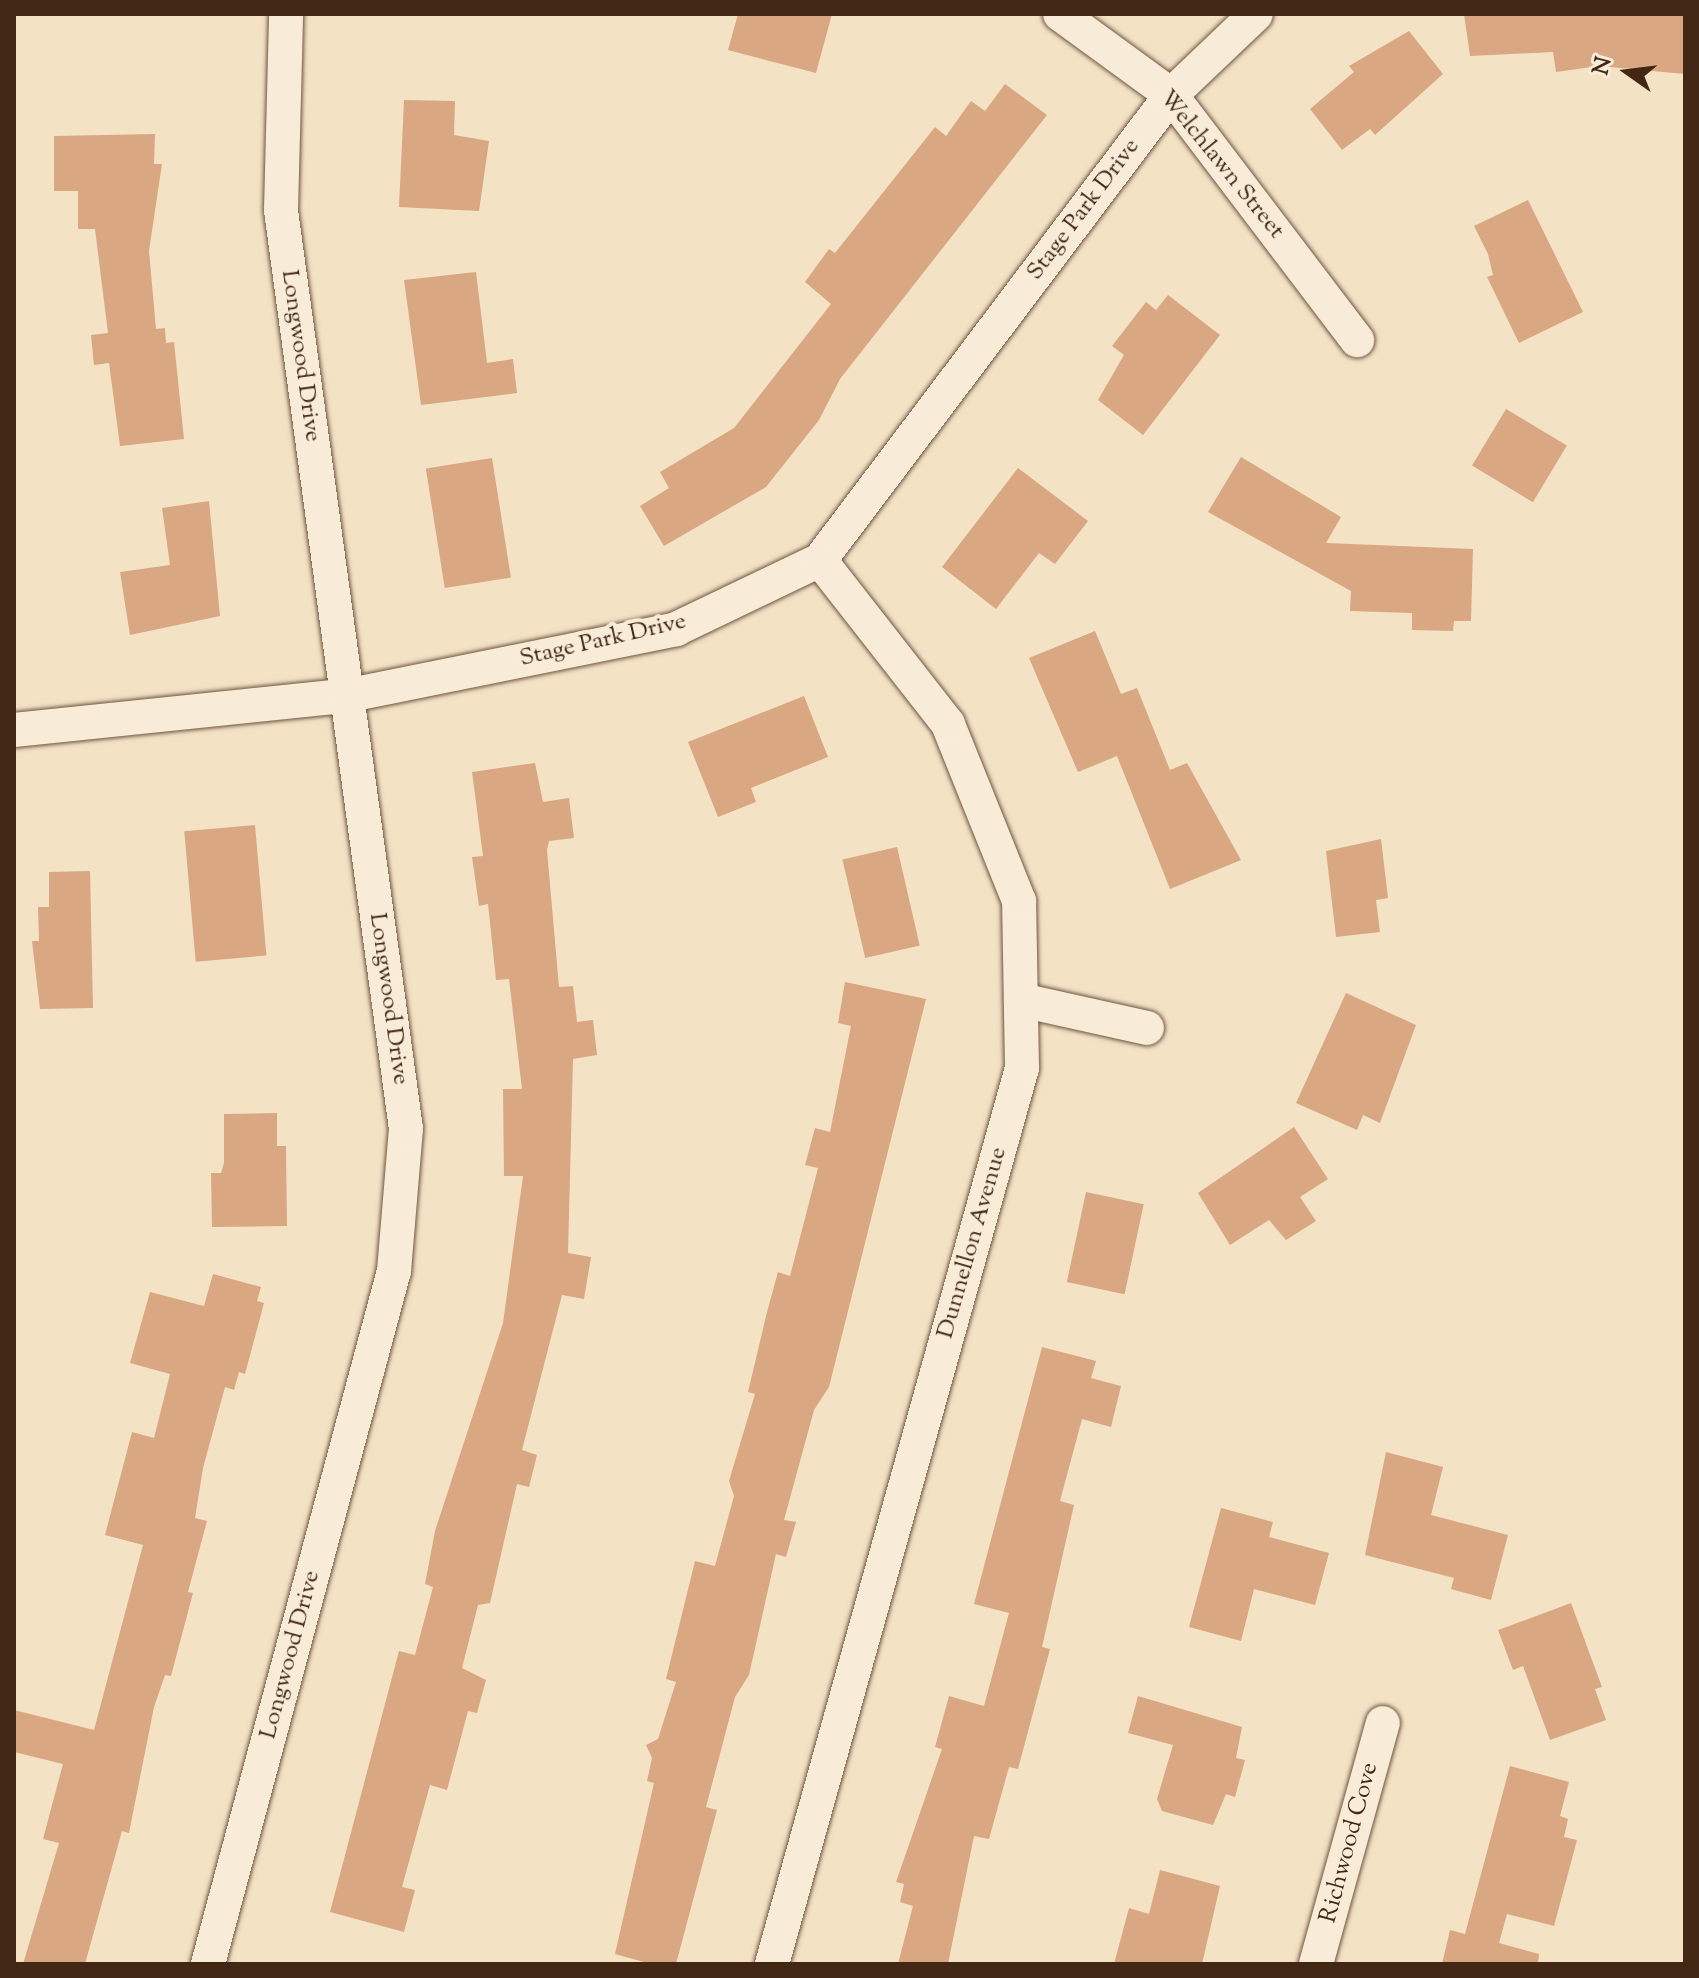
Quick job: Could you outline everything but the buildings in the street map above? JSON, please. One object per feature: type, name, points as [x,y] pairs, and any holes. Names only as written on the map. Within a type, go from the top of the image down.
[{"type":"street","name":"Longwood Drive","points":[[208,1964],[394,1271],[406,1129],[281,210],[286,14]]},
{"type":"street","name":"Welchlawn Street","points":[[1060,14],[1171,95],[1357,340]]},
{"type":"street","name":"Stage Park Drive","points":[[14,730],[345,696],[676,629],[820,560],[1171,95],[1256,14]]},
{"type":"street","name":"Dunnellon Avenue","points":[[772,1964],[1022,1068],[1019,901],[948,724],[820,560]]},
{"type":"street","points":[[1021,1000],[1147,1028]]},
{"type":"street","name":"Richwood Cove","points":[[1316,1964],[1383,1723]]}]
